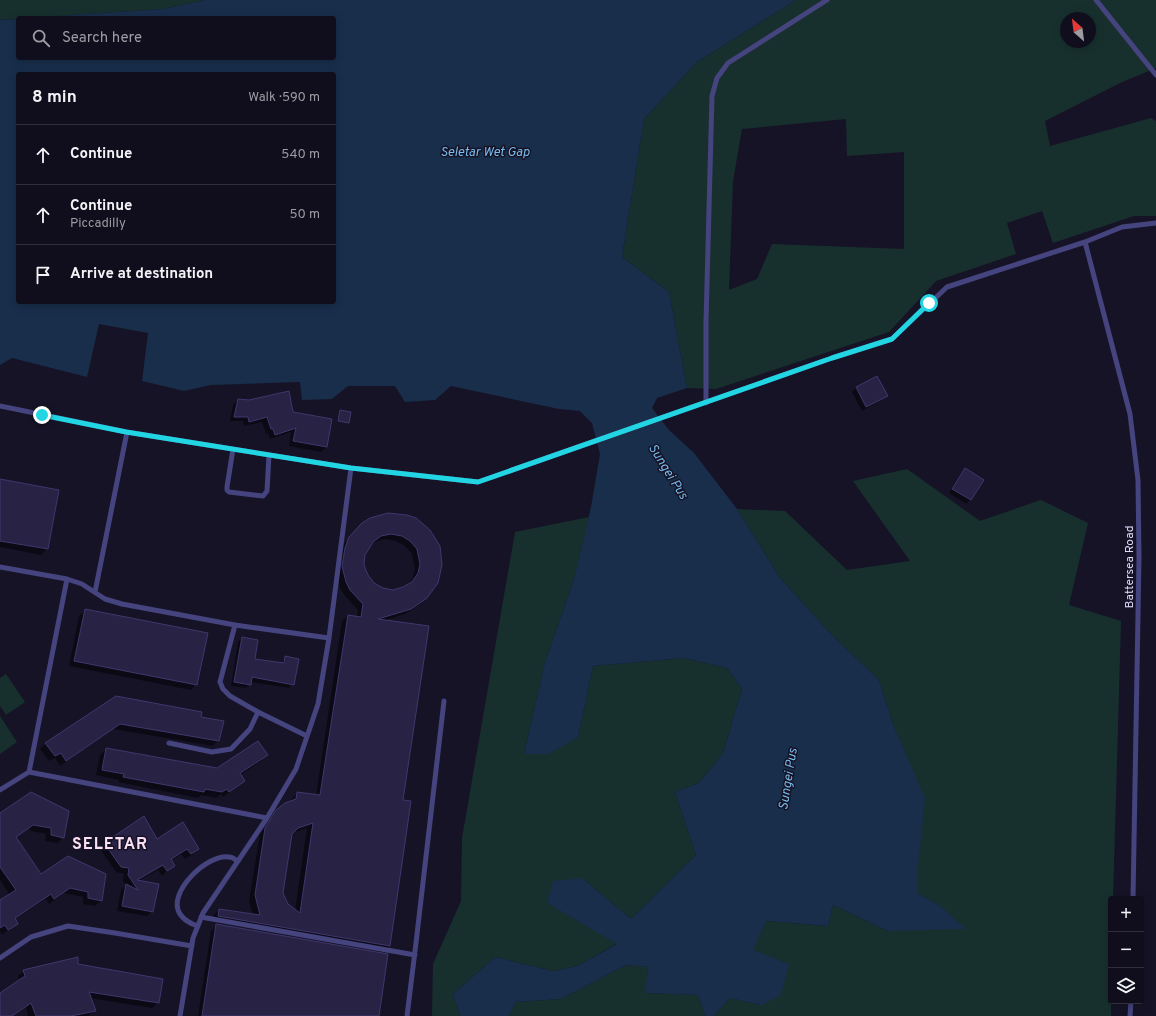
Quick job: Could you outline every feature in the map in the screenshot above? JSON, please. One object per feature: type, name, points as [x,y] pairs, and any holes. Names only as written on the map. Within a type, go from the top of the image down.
[{"type":"lane","points":[[706,403],[706,322],[712,96],[717,78],[728,63],[828,0]]},
{"type":"lane","points":[[1096,0],[1156,75]]},
{"type":"lane","points":[[0,406],[126,432],[269,455],[351,468],[478,482],[832,358],[892,339],[947,287],[1085,242],[1122,227],[1156,223]]},
{"type":"lane","name":"Battersea Road","points":[[1085,242],[1130,414],[1138,480],[1139,566],[1133,896]]},
{"type":"lane","points":[[95,592],[126,432]]},
{"type":"lane","points":[[233,449],[227,487],[229,492],[263,496],[266,494],[269,455]]},
{"type":"lane","points":[[180,1016],[193,938],[201,917],[267,818],[296,769],[318,704],[329,638],[351,468]]},
{"type":"lane","points":[[0,567],[67,579],[82,584],[105,599],[122,604],[235,625],[329,638]]},
{"type":"lane","points":[[29,772],[67,579]]},
{"type":"lane","points":[[235,625],[220,682],[223,689],[230,696],[258,712],[307,736]]},
{"type":"lane","points":[[407,1016],[444,701]]},
{"type":"lane","points":[[169,743],[212,752],[231,749],[250,729],[258,712]]},
{"type":"lane","points":[[0,790],[29,772],[267,818]]},
{"type":"lane","points":[[198,926],[185,920],[177,907],[186,881],[192,874],[216,859],[228,856],[237,861]]},
{"type":"lane","points":[[201,917],[414,955]]},
{"type":"lane","points":[[0,958],[31,937],[68,926],[115,932],[192,946]]},
{"type":"lane","points":[[1130,1016],[1131,1004]]},
{"type":"green space","points":[[0,0],[206,0],[163,9],[59,16],[16,16],[16,19],[0,20]]},
{"type":"green space","points":[[796,0],[1156,0],[1156,68],[1120,83],[1045,121],[1050,146],[1151,118],[1156,121],[1156,216],[1134,216],[1053,243],[1042,211],[1007,223],[1016,254],[936,281],[889,332],[716,389],[687,388],[669,292],[622,257],[644,119],[697,62]],"holes":[[[846,119],[847,156],[904,152],[904,249],[772,244],[757,279],[729,290],[733,181],[742,129]]]},
{"type":"green space","points":[[907,469],[980,521],[1041,500],[1088,523],[1069,605],[1121,621],[1113,896],[1108,896],[1108,1004],[1111,1004],[1111,1016],[714,1016],[730,998],[761,1005],[752,950],[766,921],[828,926],[833,905],[888,931],[939,905],[917,893],[917,876],[894,727],[879,680],[833,636],[780,578],[737,509],[785,511],[847,570],[910,561],[853,481]]},
{"type":"green space","points":[[589,517],[574,579],[545,662],[524,754],[578,737],[593,666],[684,658],[727,668],[742,689],[723,753],[699,783],[675,792],[696,855],[631,919],[582,878],[547,903],[618,943],[577,966],[553,971],[495,957],[453,994],[460,1016],[432,1016],[433,964],[461,901],[462,838],[515,532]]},
{"type":"green space","points":[[6,674],[25,702],[6,715],[0,706],[0,678]]},
{"type":"green space","points":[[0,716],[17,742],[0,754]]},
{"type":"green space","points":[[626,965],[648,967],[646,993],[698,995],[705,1016],[509,1016],[516,1002],[561,999]]},
{"type":"water","name":"Seletar Wet Gap","points":[[206,0],[796,0],[697,62],[644,119],[622,257],[669,292],[687,388],[657,398],[652,408],[669,430],[694,453],[737,509],[780,578],[833,636],[879,680],[894,727],[925,798],[917,876],[917,893],[939,905],[966,929],[888,931],[833,905],[828,926],[766,921],[753,950],[789,964],[781,995],[761,1005],[730,998],[714,1016],[705,1016],[698,995],[645,993],[648,967],[626,965],[561,999],[516,1002],[509,1016],[460,1016],[453,994],[495,957],[553,971],[577,966],[617,944],[547,903],[553,881],[582,878],[631,919],[696,855],[675,792],[699,783],[723,753],[742,689],[727,668],[684,658],[593,666],[578,737],[548,754],[524,754],[545,662],[574,579],[591,507],[600,454],[592,423],[580,411],[559,409],[451,386],[435,400],[405,402],[395,386],[348,386],[332,399],[302,400],[300,382],[211,385],[184,391],[142,381],[148,333],[99,324],[87,377],[12,358],[0,365],[0,20],[16,19],[16,60],[336,60],[336,16],[56,16],[163,9]]},
{"type":"building","points":[[877,376],[888,396],[866,407],[856,387]]},
{"type":"building","points":[[289,391],[293,412],[332,419],[327,447],[293,441],[296,428],[275,435],[273,429],[271,429],[267,417],[249,422],[248,417],[234,417],[238,399],[249,400]]},
{"type":"building","points":[[340,410],[351,412],[349,423],[338,421]]},
{"type":"building","points":[[965,468],[984,480],[971,500],[952,489]]},
{"type":"building","points":[[0,479],[59,490],[48,549],[0,541]]},
{"type":"building","points":[[388,513],[407,515],[416,518],[430,530],[440,546],[442,565],[438,583],[427,598],[411,609],[378,619],[429,626],[403,800],[411,801],[390,946],[218,916],[219,909],[260,915],[255,895],[265,828],[276,810],[285,803],[296,799],[297,792],[320,795],[348,615],[361,617],[363,604],[350,590],[346,582],[342,566],[345,548],[349,537],[362,523],[370,518]],"holes":[[[391,534],[402,536],[410,541],[417,549],[420,564],[418,573],[412,582],[393,590],[383,588],[374,583],[368,575],[364,565],[365,555],[373,542],[381,536]],[[313,823],[300,913],[288,904],[283,893],[292,834],[298,828]]]},
{"type":"building","points":[[85,609],[208,633],[197,685],[74,661]]},
{"type":"building","points":[[242,637],[258,640],[255,659],[284,663],[285,656],[299,659],[294,685],[252,677],[251,685],[234,682]]},
{"type":"building","points":[[116,696],[202,712],[201,717],[224,721],[219,741],[120,724],[66,761],[61,753],[55,756],[45,743]]},
{"type":"building","points":[[258,741],[268,755],[240,773],[245,781],[229,792],[227,789],[222,792],[205,789],[204,792],[123,777],[124,774],[102,770],[106,748],[217,768]]},
{"type":"building","points":[[31,792],[69,811],[64,838],[51,835],[51,828],[33,825],[16,837],[41,874],[68,856],[106,874],[102,901],[88,898],[88,892],[70,888],[54,899],[51,894],[15,918],[18,924],[8,930],[5,925],[0,928],[0,900],[16,890],[0,867],[0,813]]},
{"type":"building","points":[[144,816],[157,839],[183,822],[199,849],[191,854],[187,849],[171,859],[175,866],[167,871],[163,865],[137,880],[159,884],[153,912],[122,906],[126,884],[138,890],[128,875],[129,868],[121,867],[104,843]]},
{"type":"building","points":[[216,924],[388,954],[379,1016],[202,1016]]},
{"type":"building","points":[[78,957],[78,964],[163,979],[159,1003],[89,992],[96,1011],[71,1016],[36,1016],[31,1003],[12,1016],[0,1016],[0,993],[25,976],[23,970]]},
{"type":"district","name":"SELETAR","points":[[110,843]]},
{"type":"route","points":[[42,415],[126,432],[351,468],[478,482],[832,358],[892,339],[929,303]]},
{"type":"water label","name":"Sungei Pus","points":[[669,471]]},
{"type":"water label","name":"Sungei Pus","points":[[787,779]]}]
